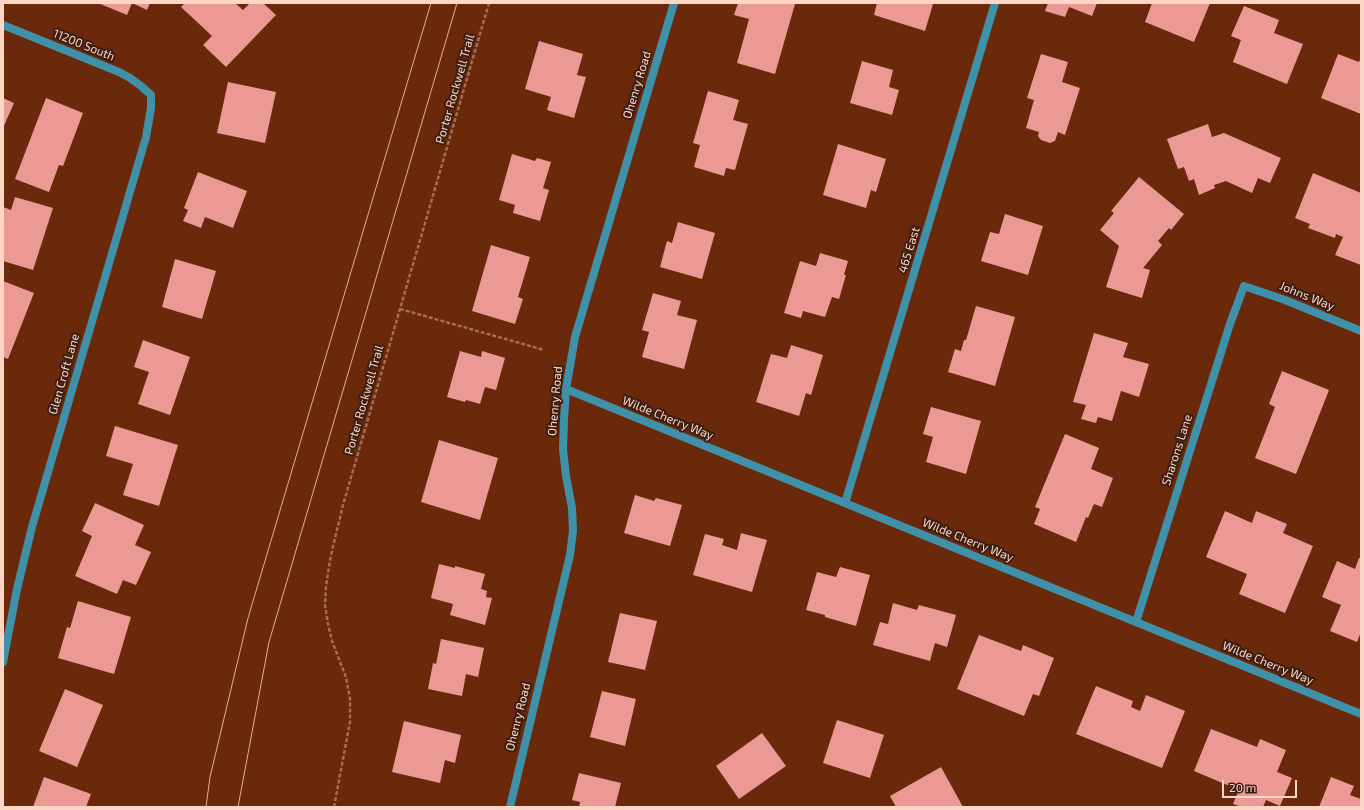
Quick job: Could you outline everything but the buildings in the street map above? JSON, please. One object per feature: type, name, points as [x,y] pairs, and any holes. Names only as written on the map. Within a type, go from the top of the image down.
[{"type":"street","name":"Ohenry Road","points":[[510,807],[570,555],[573,531],[572,508],[563,449],[566,389],[575,336],[674,3]]},
{"type":"street","name":"465 East","points":[[846,503],[995,3]]},
{"type":"street","name":"11200 South","points":[[3,25],[119,72],[141,86],[151,95]]},
{"type":"street","name":"Glen Croft Lane","points":[[3,662],[17,588],[32,527],[146,137],[151,108],[151,95]]},
{"type":"street","name":"Johns Way","points":[[1244,286],[1285,300],[1361,331]]},
{"type":"street","name":"Sharons Lane","points":[[1136,622],[1230,324],[1244,286]]},
{"type":"street","name":"Wilde Cherry Way","points":[[566,389],[1361,714]]},
{"type":"path","name":"Porter Rockwell Trail","points":[[334,807],[350,722],[350,699],[346,677],[332,641],[328,624],[325,605],[328,570],[340,518],[489,3]]},
{"type":"path","points":[[400,309],[544,350]]},
{"type":"tram line","points":[[206,807],[210,777],[248,618],[431,3]]},
{"type":"tram line","points":[[238,807],[269,642],[457,3]]}]
